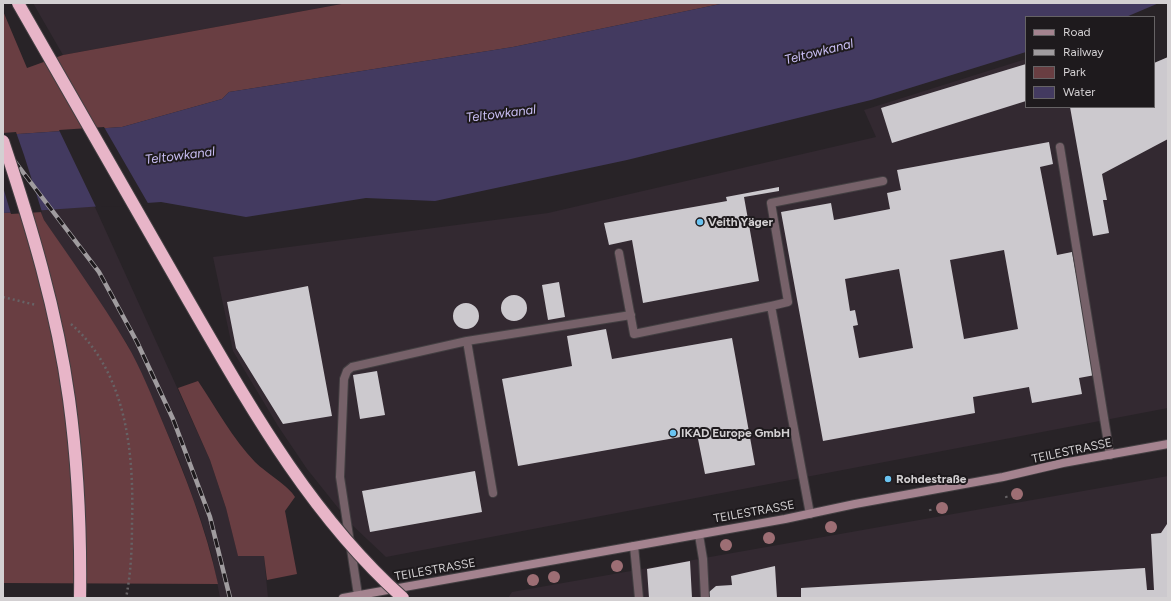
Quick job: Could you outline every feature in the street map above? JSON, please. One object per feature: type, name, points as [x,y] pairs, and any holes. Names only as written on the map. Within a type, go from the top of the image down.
[{"type":"highway","points":[[18,3],[231,374],[272,442],[334,525],[373,569],[403,598]]},
{"type":"highway","points":[[3,141],[41,267],[64,368],[77,476],[80,540],[80,598]]},
{"type":"street","name":"TEILESTRASSE","points":[[343,598],[810,514],[1168,444]]},
{"type":"lane","points":[[1060,147],[1110,455]]},
{"type":"lane","points":[[619,254],[634,334],[788,302],[771,203],[883,181]]},
{"type":"lane","points":[[771,306],[810,514]]},
{"type":"lane","points":[[358,595],[340,477],[344,379],[347,371],[352,367],[466,341],[630,315]]},
{"type":"lane","points":[[466,341],[494,493]]},
{"type":"lane","points":[[698,534],[703,559],[705,598]]},
{"type":"lane","points":[[634,546],[639,598]]},
{"type":"path","points":[[3,297],[39,306]]},
{"type":"path","points":[[69,321],[80,331],[102,359],[120,401],[129,444],[133,490],[131,574],[126,598]]},
{"type":"shaded area","points":[[33,3],[347,3],[63,55]]},
{"type":"shaded area","points":[[1168,57],[1168,408],[386,557],[351,524],[307,469],[278,426],[233,351],[213,257],[548,213],[876,137],[864,110],[1025,59],[1025,108],[1155,108],[1155,63]]},
{"type":"shaded area","points":[[94,205],[210,460],[226,508],[238,555],[264,556],[268,598],[220,598],[212,556],[200,517],[179,460],[153,400],[127,344],[44,220],[40,210]]},
{"type":"shaded area","points":[[1168,476],[1168,598],[508,598],[512,592]]},
{"type":"green space","points":[[347,3],[725,3],[513,47],[229,92],[222,99],[122,127],[3,135],[3,11],[27,68],[63,55]]},
{"type":"green space","points":[[40,210],[44,220],[116,327],[141,372],[187,482],[201,522],[218,584],[3,583],[3,213]]},
{"type":"green space","points":[[198,381],[247,453],[255,462],[288,488],[295,497],[285,511],[297,574],[267,580],[264,556],[238,556],[226,508],[210,460],[178,388]]},
{"type":"water","name":"Teltowkanal","points":[[725,3],[1159,3],[1128,16],[1025,16],[1025,52],[871,100],[627,160],[435,201],[366,198],[246,217],[161,202],[3,213],[3,135],[122,127],[222,99],[229,92],[513,47]]},
{"type":"pier","points":[[104,127],[149,205],[96,207],[59,130]]},
{"type":"pier","points":[[16,132],[42,212],[11,214],[3,187],[3,133]]},
{"type":"building","points":[[1168,57],[1168,139],[1102,174],[1107,200],[1103,200],[1109,233],[1093,236],[1070,108],[1155,108],[1155,63]]},
{"type":"building","points":[[1025,64],[1025,101],[892,143],[881,108]]},
{"type":"building","points":[[1049,142],[1053,164],[1040,167],[1057,255],[1072,252],[1095,375],[1079,378],[1082,394],[1032,403],[1029,387],[973,397],[975,413],[823,441],[781,212],[831,203],[834,220],[890,209],[887,193],[901,190],[897,170]],"holes":[[[1004,250],[1018,329],[964,339],[950,260]],[[899,269],[913,348],[859,358],[853,326],[858,325],[855,310],[850,311],[845,279]]]},
{"type":"building","points":[[779,187],[779,191],[744,197],[759,281],[643,303],[632,240],[609,245],[604,223],[727,201],[726,197]]},
{"type":"building","points":[[559,282],[565,317],[548,320],[542,285]]},
{"type":"building","points":[[308,286],[332,416],[283,424],[236,348],[227,302]]},
{"type":"building","points":[[514,295],[523,299],[527,308],[523,317],[514,321],[505,317],[501,308],[505,299]]},
{"type":"building","points":[[466,303],[475,307],[479,316],[475,325],[466,329],[457,325],[453,316],[457,307]]},
{"type":"building","points":[[606,329],[612,359],[732,338],[755,465],[705,474],[697,434],[518,466],[502,379],[572,366],[567,336]]},
{"type":"building","points":[[377,371],[385,415],[360,419],[353,375]]},
{"type":"building","points":[[475,471],[482,512],[370,532],[362,491]]},
{"type":"building","points":[[1167,524],[1168,598],[801,598],[801,588],[1145,568],[1147,590],[1154,590],[1151,534],[1161,533]]},
{"type":"building","points":[[690,561],[692,598],[649,598],[647,569]]},
{"type":"building","points":[[775,566],[777,598],[709,598],[709,592],[716,586],[732,585],[731,576]]},
{"type":"railway","points":[[3,146],[99,272],[137,342],[173,419],[210,517],[230,598]]},
{"type":"place","name":"Veith Yäger","points":[[700,222]]},
{"type":"place","name":"IKAD Europe GmbH","points":[[673,433]]},
{"type":"place","name":"Rohdestraße","points":[[888,479]]}]
